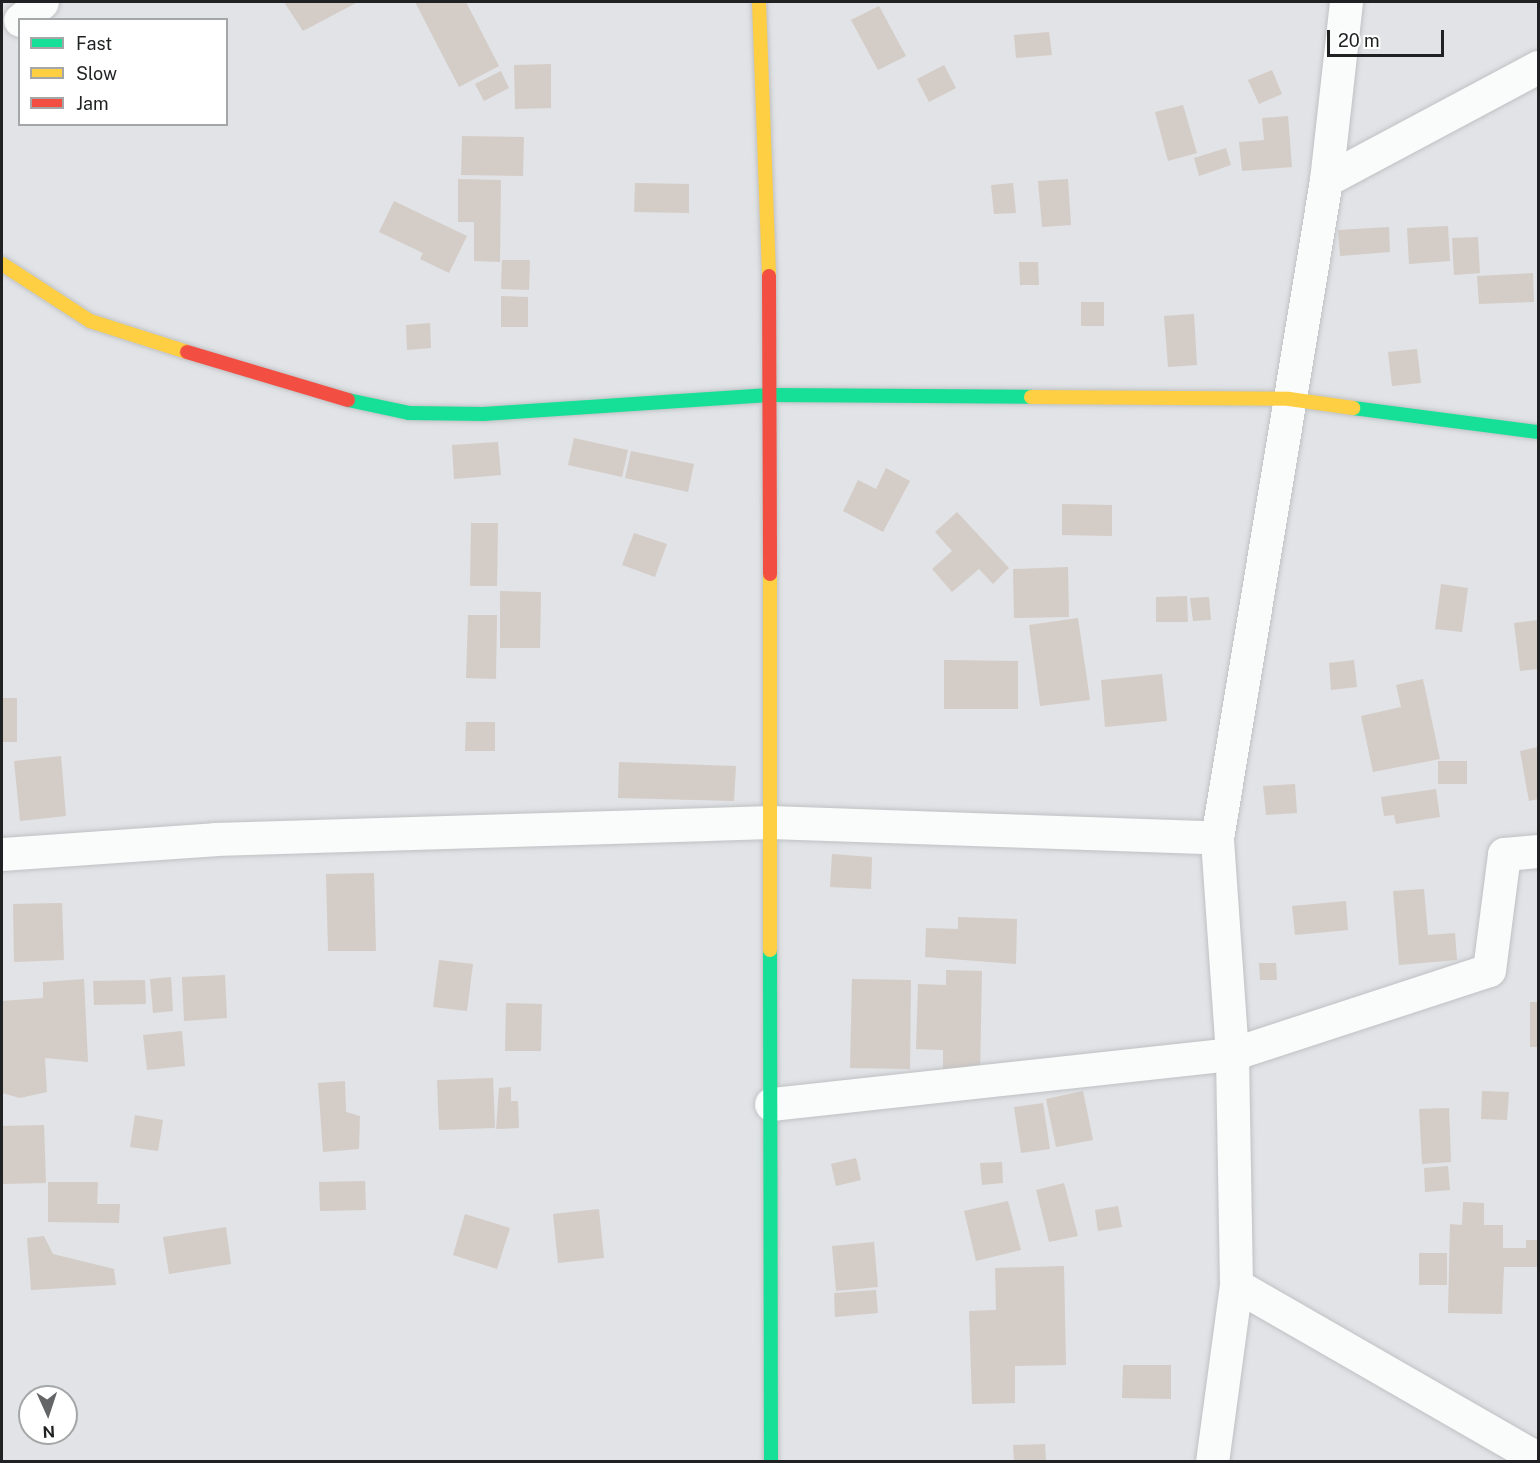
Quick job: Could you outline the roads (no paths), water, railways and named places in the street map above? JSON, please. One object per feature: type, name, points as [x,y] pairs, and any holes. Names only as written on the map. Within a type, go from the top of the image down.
[{"type":"street","points":[[22,18],[42,2]]},
{"type":"street","points":[[759,2],[769,158],[771,1461]]},
{"type":"street","points":[[1212,1461],[1236,1285],[1232,1054],[1217,838],[1326,180],[1346,2]]},
{"type":"street","points":[[2,35],[18,22]]},
{"type":"street","points":[[1326,180],[1539,67]]},
{"type":"street","points":[[2,264],[90,321],[310,391],[410,413],[483,414],[770,394],[1289,399],[1539,432]]},
{"type":"street","points":[[2,854],[215,839],[770,822],[1217,838]]},
{"type":"street","points":[[771,1104],[1232,1054],[1489,970],[1504,854],[1539,851]]},
{"type":"street","points":[[1236,1285],[1539,1459]]}]
